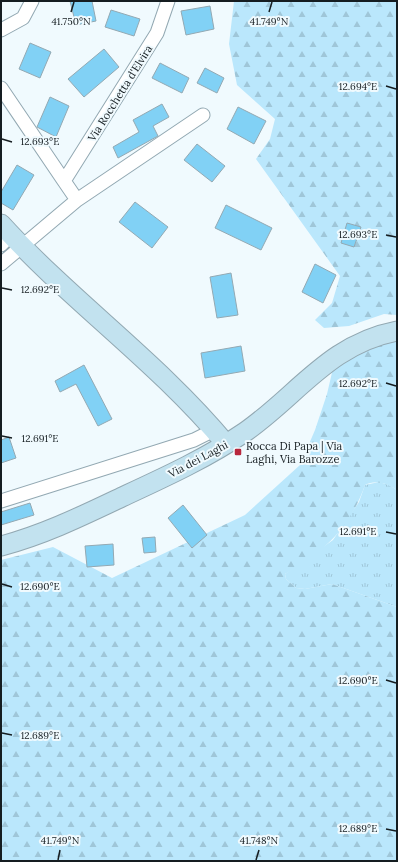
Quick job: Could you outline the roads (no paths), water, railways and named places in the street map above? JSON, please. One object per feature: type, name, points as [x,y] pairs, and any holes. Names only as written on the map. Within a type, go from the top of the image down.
[{"type":"main road","points":[[9,238],[128,343],[220,437]]},
{"type":"main road","name":"Via dei Laghi","points":[[1,546],[38,535],[146,486],[220,437],[270,413],[315,371],[336,355],[368,338],[397,330]]},
{"type":"street","points":[[1,30],[23,18],[32,1]]},
{"type":"street","name":"Via Rocchetta d'Elvira","points":[[64,181],[157,34],[168,1]]},
{"type":"street","points":[[1,88],[77,200]]},
{"type":"street","points":[[1,264],[9,238],[77,200],[203,115]]},
{"type":"street","points":[[1,501],[194,440],[220,437]]},
{"type":"place","name":"Rocca Di Papa | Via Laghi, Via Barozze","points":[[238,452]]}]
